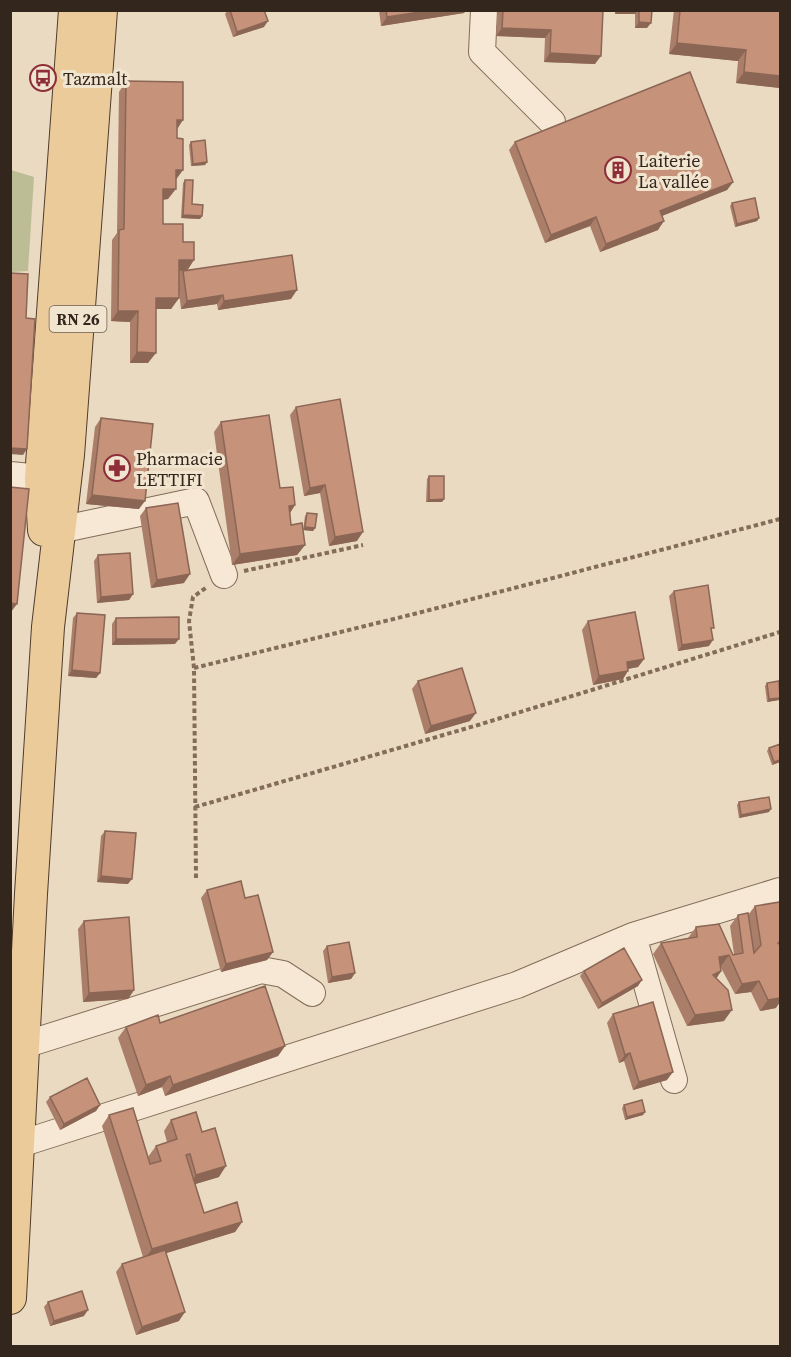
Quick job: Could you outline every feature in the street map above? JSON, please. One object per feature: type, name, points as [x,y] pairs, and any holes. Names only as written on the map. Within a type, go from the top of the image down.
[{"type":"main road","name":"RN 26","points":[[48,627],[42,478],[75,10]]},
{"type":"main road","name":"RN 26","points":[[10,1298],[20,1144],[21,894],[68,455],[101,10]]},
{"type":"street","points":[[483,10],[482,52],[552,122]]},
{"type":"street","points":[[10,475],[42,478]]},
{"type":"street","points":[[59,530],[196,501],[224,576]]},
{"type":"street","points":[[20,1144],[517,985],[633,936],[780,891]]},
{"type":"street","points":[[633,936],[674,1080]]},
{"type":"street","points":[[20,1036],[261,970],[283,974],[312,993]]},
{"type":"path","points":[[194,668],[418,613],[780,519]]},
{"type":"path","points":[[196,878],[194,668],[189,621],[193,597],[224,576],[363,545]]},
{"type":"path","points":[[195,807],[478,726],[780,632]]},
{"type":"green space","points":[[11,170],[34,177],[28,271],[11,272]]},
{"type":"building","points":[[230,10],[264,10],[268,21],[237,32]]},
{"type":"building","points":[[386,10],[433,10],[387,17]]},
{"type":"building","points":[[503,10],[603,10],[601,56],[550,53],[551,30],[502,28]]},
{"type":"building","points":[[639,10],[652,10],[651,23],[639,22]]},
{"type":"building","points":[[680,10],[780,10],[780,76],[744,72],[746,50],[677,43]]},
{"type":"building","name":"Laiterie La vallée","points":[[690,72],[733,182],[660,211],[664,221],[606,244],[596,217],[551,235],[515,142]]},
{"type":"building","points":[[126,81],[183,82],[183,120],[177,120],[177,138],[183,139],[183,170],[176,170],[176,189],[163,189],[163,224],[183,224],[183,242],[194,242],[194,260],[179,260],[179,298],[156,298],[156,353],[137,352],[138,311],[118,311],[119,230],[124,229]]},
{"type":"building","points":[[205,140],[207,162],[193,164],[191,142]]},
{"type":"building","points":[[185,180],[193,180],[192,204],[203,205],[202,216],[183,215]]},
{"type":"building","points":[[755,198],[759,218],[737,224],[732,203]]},
{"type":"building","points":[[292,255],[297,290],[224,301],[223,295],[187,301],[183,271]]},
{"type":"building","points":[[10,273],[28,274],[26,318],[35,319],[27,449],[10,448]]},
{"type":"building","points":[[340,399],[363,532],[335,537],[325,485],[310,488],[296,407]]},
{"type":"building","points":[[269,415],[280,488],[293,487],[295,505],[289,506],[291,525],[302,523],[305,545],[240,554],[221,422]]},
{"type":"building","name":"Pharmacie LETTIFI","points":[[101,418],[153,424],[145,501],[92,495]]},
{"type":"building","points":[[429,476],[444,476],[444,499],[429,500]]},
{"type":"building","points":[[10,487],[29,489],[17,604],[10,603]]},
{"type":"building","points":[[178,503],[190,574],[157,580],[146,508]]},
{"type":"building","points":[[307,513],[317,514],[315,528],[305,527]]},
{"type":"building","points":[[130,553],[133,594],[101,597],[98,555]]},
{"type":"building","points":[[708,585],[714,628],[711,628],[713,640],[682,645],[674,591]]},
{"type":"building","points":[[635,612],[644,659],[627,662],[628,671],[599,676],[588,621]]},
{"type":"building","points":[[77,613],[105,615],[100,673],[72,670]]},
{"type":"building","points":[[179,617],[179,639],[116,639],[116,618]]},
{"type":"building","points":[[462,668],[476,713],[431,726],[418,681]]},
{"type":"building","points":[[779,681],[780,698],[769,699],[767,683]]},
{"type":"building","points":[[780,744],[780,760],[774,762],[769,748]]},
{"type":"building","points":[[769,797],[771,809],[741,815],[739,802]]},
{"type":"building","points":[[105,831],[136,833],[132,879],[101,876]]},
{"type":"building","points":[[241,881],[245,898],[258,895],[273,952],[226,964],[207,890]]},
{"type":"building","points":[[780,902],[780,941],[778,943],[780,945],[780,998],[768,1000],[759,981],[742,984],[729,955],[719,957],[721,971],[713,975],[728,990],[732,1010],[695,1015],[661,943],[697,937],[696,927],[719,924],[733,955],[743,953],[738,915],[748,913],[754,953],[761,945],[755,906]]},
{"type":"building","points":[[129,917],[134,990],[89,993],[84,921]]},
{"type":"building","points":[[349,942],[355,973],[332,977],[327,946]]},
{"type":"building","points":[[624,948],[642,980],[602,1003],[584,971]]},
{"type":"building","points":[[265,986],[285,1046],[173,1085],[170,1076],[146,1085],[126,1027],[158,1015],[160,1023]]},
{"type":"building","points":[[653,1002],[673,1072],[639,1082],[630,1053],[625,1055],[613,1014]]},
{"type":"building","points":[[87,1078],[100,1105],[64,1124],[50,1097]]},
{"type":"building","points":[[642,1100],[645,1112],[627,1117],[624,1105]]},
{"type":"building","points":[[133,1108],[150,1164],[161,1161],[156,1146],[177,1139],[171,1120],[196,1112],[202,1132],[215,1128],[226,1166],[196,1175],[190,1154],[186,1155],[204,1213],[237,1202],[242,1222],[152,1249],[109,1115]]},
{"type":"building","points":[[165,1250],[185,1312],[142,1327],[122,1264]]},
{"type":"building","points":[[82,1291],[88,1310],[54,1321],[48,1302]]},
{"type":"place","name":"Tazmalt","points":[[43,78]]},
{"type":"place","name":"Laiterie La vallée","points":[[618,170]]},
{"type":"place","name":"Pharmacie LETTIFI","points":[[117,468]]}]
